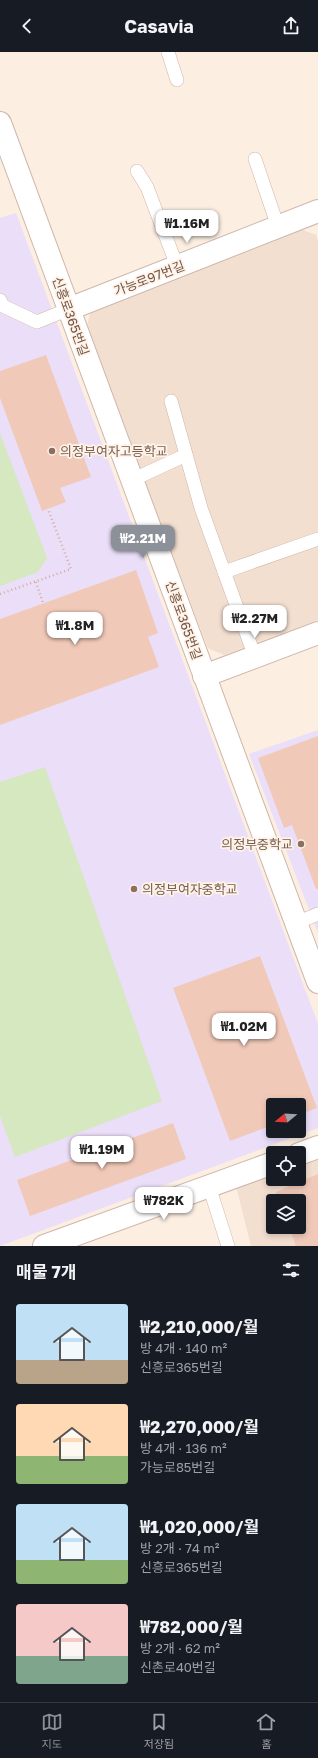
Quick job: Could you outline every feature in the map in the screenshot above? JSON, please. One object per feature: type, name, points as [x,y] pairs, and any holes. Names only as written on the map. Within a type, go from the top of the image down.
[{"type":"street","name":"신흥로365번길","points":[[0,123],[318,982]]},
{"type":"street","name":"가능로97번길","points":[[69,309],[278,227],[318,213]]},
{"type":"street","points":[[204,676],[318,633]]},
{"type":"street","points":[[306,1151],[318,1147]]},
{"type":"street","points":[[44,1246],[266,1166]]},
{"type":"lane","points":[[168,52],[177,80]]},
{"type":"lane","points":[[255,159],[278,227]]},
{"type":"lane","points":[[137,171],[147,187],[177,266]]},
{"type":"lane","points":[[0,300],[2,306],[37,322],[69,309]]},
{"type":"lane","points":[[171,401],[201,508],[255,657]]},
{"type":"lane","points":[[132,480],[186,454]]},
{"type":"lane","points":[[224,572],[318,539]]},
{"type":"lane","points":[[296,923],[318,914]]},
{"type":"lane","points":[[209,1186],[228,1246]]},
{"type":"path","points":[[0,594],[71,569],[48,509]]},
{"type":"path","points":[[36,582],[44,603]]},
{"type":"shaded area","name":"의정부여자중학교","points":[[16,213],[318,1024],[318,1128],[306,1132],[306,1098],[266,1098],[266,1138],[291,1138],[266,1146],[266,1147],[0,1246],[0,218]]},
{"type":"shaded area","points":[[300,229],[316,235],[318,241],[318,620],[224,655],[208,648],[86,330],[91,310]]},
{"type":"shaded area","name":"의정부중학교","points":[[318,730],[318,933],[249,754]]},
{"type":"shaded area","points":[[318,1154],[318,1246],[251,1246],[236,1186],[266,1174],[266,1186],[306,1186],[306,1158]]},
{"type":"green space","points":[[0,433],[47,558],[38,572],[0,586]]},
{"type":"green space","points":[[45,767],[162,1101],[15,1157],[0,1116],[0,782]]},
{"type":"building","points":[[46,355],[91,477],[60,488],[66,502],[42,511],[0,398],[0,371]]},
{"type":"building","points":[[136,570],[158,633],[148,637],[159,667],[0,725],[0,619]]},
{"type":"building","name":"의정부중학교","points":[[318,736],[318,889],[316,889],[292,825],[284,828],[258,758]]},
{"type":"building","points":[[260,956],[317,1108],[306,1112],[306,1098],[266,1098],[266,1128],[230,1141],[173,988]]},
{"type":"building","points":[[173,1123],[186,1159],[30,1216],[17,1180]]},
{"type":"building","points":[[318,1174],[318,1246],[296,1246],[292,1234],[306,1234],[306,1194],[277,1194],[276,1192],[290,1186],[306,1186],[306,1179]]},
{"type":"place","name":"의정부여자고등학교","points":[[52,451]]},
{"type":"place","name":"의정부중학교","points":[[301,844]]},
{"type":"place","name":"의정부여자중학교","points":[[134,889]]}]
